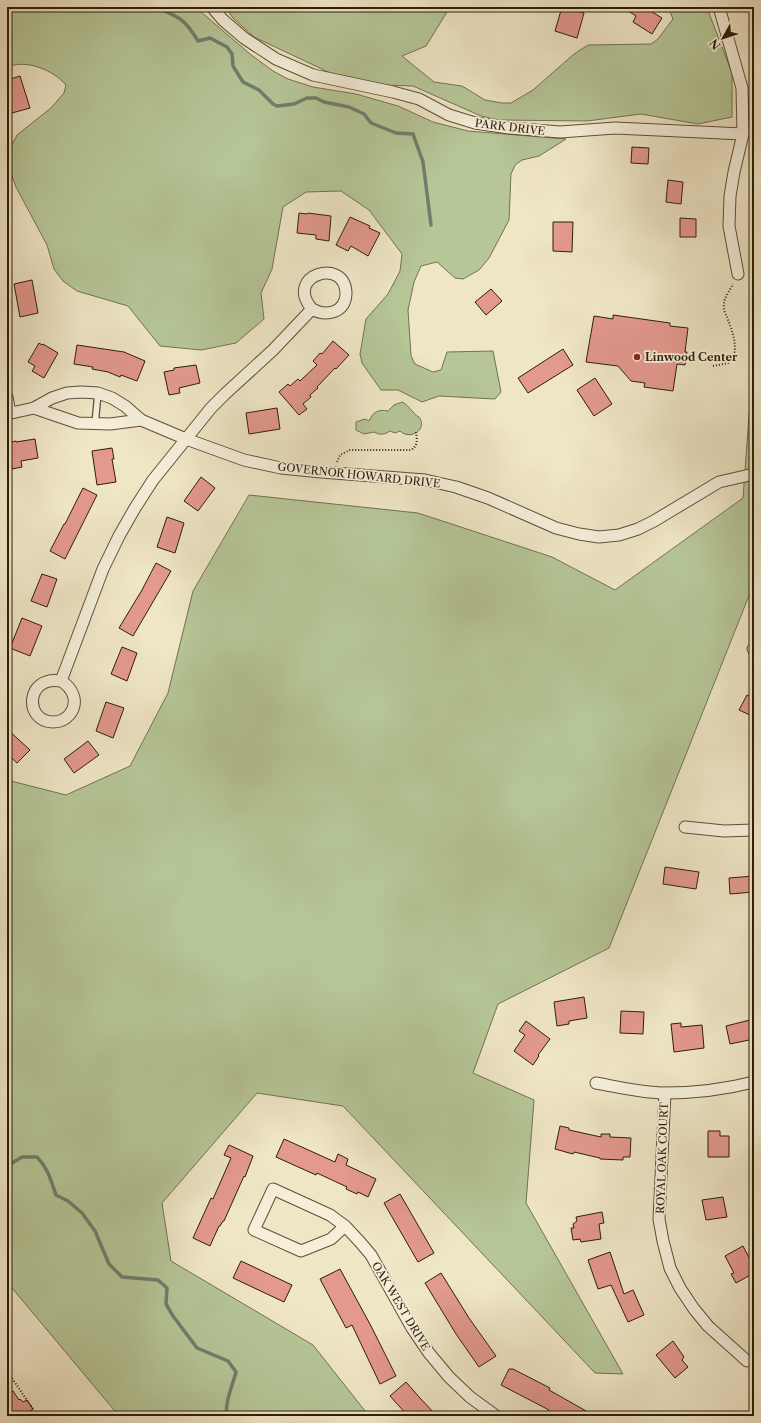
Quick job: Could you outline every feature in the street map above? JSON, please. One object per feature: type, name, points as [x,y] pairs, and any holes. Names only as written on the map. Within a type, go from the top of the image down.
[{"type":"street","name":"PARK DRIVE","points":[[212,7],[223,20],[244,38],[276,59],[313,76],[393,92],[419,99],[448,115],[475,123],[510,128],[560,132],[615,128],[743,134]]},
{"type":"street","points":[[719,7],[742,88],[743,134],[734,172],[729,204],[729,226],[738,274]]},
{"type":"street","points":[[61,681],[103,569],[119,536],[153,480],[216,402],[273,350],[312,309]]},
{"type":"street","name":"GOVERNOR HOWARD DRIVE","points":[[9,414],[34,408],[52,398],[67,393],[98,393],[112,398],[125,406],[141,420],[186,439],[244,460],[281,468],[337,474],[426,480],[456,487],[488,498],[556,528],[578,534],[599,536],[618,535],[638,529],[719,482],[754,474]]},
{"type":"street","points":[[7,397],[9,414]]},
{"type":"street","points":[[34,408],[72,422],[95,424],[124,423],[141,420]]},
{"type":"street","points":[[685,827],[724,831],[754,830]]},
{"type":"street","points":[[596,1083],[665,1093],[722,1088],[754,1082]]},
{"type":"street","name":"ROYAL OAK COURT","points":[[665,1093],[659,1219],[670,1268],[680,1288],[708,1326],[747,1361]]},
{"type":"street","name":"OAK WEST DRIVE","points":[[344,1226],[331,1239],[301,1251],[254,1230],[273,1189],[330,1215],[344,1226],[371,1255],[412,1328],[429,1353],[449,1377],[465,1392],[496,1416]]},
{"type":"lane","points":[[95,424],[98,393]]},
{"type":"path","points":[[713,366],[729,364],[729,360],[733,359],[735,354],[736,347],[724,310],[724,304],[738,274]]},
{"type":"path","points":[[337,474],[337,461],[340,455],[344,452],[350,450],[411,450],[416,445],[416,432]]},
{"type":"path","points":[[7,1371],[33,1409],[36,1416]]},
{"type":"green space","points":[[7,7],[197,7],[250,54],[273,71],[288,79],[313,87],[356,94],[398,106],[433,122],[468,131],[566,139],[539,156],[522,160],[515,165],[511,174],[509,220],[489,258],[479,270],[463,279],[455,278],[437,262],[421,266],[414,282],[408,310],[411,356],[415,364],[433,372],[441,370],[447,352],[493,351],[501,392],[495,399],[439,396],[422,402],[398,390],[381,390],[362,363],[360,354],[366,319],[388,294],[400,271],[402,254],[369,210],[341,191],[306,192],[283,207],[272,269],[261,293],[264,319],[236,343],[201,350],[160,346],[128,306],[77,291],[63,281],[54,269],[47,245],[16,187],[7,161],[7,155],[17,135],[51,108],[64,93],[66,85],[54,75],[39,67],[23,64],[7,67]]},
{"type":"green space","points":[[225,7],[337,7],[348,11],[360,7],[450,7],[426,46],[402,56],[434,82],[462,86],[485,100],[511,103],[533,90],[574,54],[588,45],[651,44],[658,39],[673,19],[668,7],[708,7],[732,73],[732,117],[698,124],[641,114],[587,121],[499,120],[481,116],[413,86],[385,85],[341,78],[254,37],[233,18]]},
{"type":"green space","points":[[754,347],[754,583],[609,948],[498,1004],[473,1073],[534,1100],[526,1203],[623,1374],[595,1373],[343,1106],[257,1093],[162,1203],[171,1261],[313,1345],[369,1416],[119,1416],[7,1282],[7,780],[66,795],[130,766],[168,693],[193,591],[249,495],[418,513],[552,557],[615,590],[743,498]]},
{"type":"green space","points":[[402,402],[419,417],[421,421],[420,429],[417,432],[409,435],[400,431],[395,433],[390,431],[382,434],[374,432],[364,434],[356,430],[356,422],[365,419],[369,421],[372,415],[376,412],[381,410],[388,411],[394,405]]},
{"type":"building","points":[[562,7],[584,13],[577,38],[555,31]]},
{"type":"building","points":[[622,7],[644,7],[662,18],[652,34],[633,22],[636,16]]},
{"type":"building","points":[[20,76],[30,108],[12,113],[7,98],[7,80]]},
{"type":"building","points":[[632,147],[649,148],[648,164],[631,163]]},
{"type":"building","points":[[668,180],[683,182],[681,204],[666,202]]},
{"type":"building","points":[[299,213],[331,216],[329,241],[316,239],[316,235],[297,233]]},
{"type":"building","points":[[350,217],[370,226],[369,228],[380,233],[368,256],[351,246],[348,251],[336,245]]},
{"type":"building","points":[[680,218],[696,219],[696,237],[680,237]]},
{"type":"building","points":[[553,222],[573,222],[572,252],[553,251]]},
{"type":"building","points":[[32,280],[38,313],[20,317],[14,284]]},
{"type":"building","points":[[491,289],[502,301],[486,315],[475,302]]},
{"type":"building","name":"Linwood Center","points":[[613,315],[670,323],[670,326],[688,328],[685,365],[677,364],[673,391],[644,387],[645,383],[631,381],[618,366],[586,362],[594,316],[613,319]]},
{"type":"building","points":[[333,341],[349,355],[310,395],[311,397],[303,404],[307,409],[299,415],[279,392],[288,384],[290,386],[298,379],[300,381],[317,365],[313,361],[320,353],[322,354]]},
{"type":"building","points":[[39,343],[58,353],[44,378],[32,371],[35,366],[28,362]]},
{"type":"building","points":[[77,345],[124,352],[145,361],[137,381],[121,375],[120,377],[108,372],[92,369],[93,367],[74,364]]},
{"type":"building","points":[[563,349],[573,365],[528,393],[518,378]]},
{"type":"building","points":[[196,365],[200,383],[179,388],[180,393],[169,395],[164,372],[174,370],[174,368]]},
{"type":"building","points":[[595,378],[612,404],[594,416],[577,390]]},
{"type":"building","points":[[277,408],[280,429],[249,434],[246,413]]},
{"type":"building","points":[[35,439],[38,458],[21,461],[22,467],[12,469],[11,461],[8,462],[7,443]]},
{"type":"building","points":[[112,448],[114,459],[112,459],[116,482],[97,485],[92,451]]},
{"type":"building","points":[[201,477],[215,488],[198,511],[184,501]]},
{"type":"building","points":[[83,488],[97,495],[65,559],[50,551]]},
{"type":"building","points":[[167,517],[184,523],[175,553],[157,547]]},
{"type":"building","points":[[156,563],[171,571],[133,636],[119,628]]},
{"type":"building","points":[[42,574],[57,579],[47,607],[31,601]]},
{"type":"building","points":[[22,618],[42,626],[30,656],[10,648]]},
{"type":"building","points":[[122,647],[137,653],[127,681],[111,674]]},
{"type":"building","points":[[747,695],[754,699],[754,717],[739,710]]},
{"type":"building","points":[[106,702],[124,708],[113,738],[96,731]]},
{"type":"building","points":[[7,729],[30,750],[17,763],[7,754]]},
{"type":"building","points":[[88,741],[99,755],[74,773],[64,759]]},
{"type":"building","points":[[665,867],[699,872],[696,889],[663,884]]},
{"type":"building","points":[[754,876],[754,892],[730,894],[729,878]]},
{"type":"building","points":[[584,997],[587,1018],[569,1021],[569,1024],[557,1026],[554,1002]]},
{"type":"building","points":[[621,1011],[644,1012],[643,1034],[620,1033]]},
{"type":"building","points":[[754,1019],[754,1039],[730,1044],[726,1026]]},
{"type":"building","points":[[526,1021],[550,1039],[538,1055],[539,1056],[533,1065],[514,1051],[525,1035],[519,1031]]},
{"type":"building","points":[[681,1023],[681,1027],[702,1025],[704,1048],[674,1052],[671,1024]]},
{"type":"building","points":[[560,1126],[569,1128],[569,1130],[601,1137],[601,1134],[610,1134],[610,1137],[631,1138],[630,1157],[623,1157],[623,1160],[600,1159],[555,1149]]},
{"type":"building","points":[[708,1131],[720,1131],[720,1136],[729,1136],[729,1157],[708,1157]]},
{"type":"building","points":[[284,1139],[335,1162],[338,1154],[348,1159],[346,1165],[376,1179],[368,1197],[358,1192],[357,1194],[346,1189],[347,1187],[317,1173],[316,1175],[276,1157]]},
{"type":"building","points":[[229,1145],[253,1156],[245,1177],[244,1176],[224,1221],[219,1226],[210,1246],[193,1238],[211,1198],[213,1199],[231,1158],[224,1155]]},
{"type":"building","points":[[400,1194],[434,1253],[418,1262],[384,1203]]},
{"type":"building","points":[[723,1197],[727,1217],[706,1220],[702,1200]]},
{"type":"building","points":[[602,1212],[604,1223],[599,1224],[601,1239],[581,1242],[580,1239],[573,1240],[571,1228],[574,1228],[573,1224],[577,1221],[576,1217]]},
{"type":"building","points":[[743,1246],[754,1267],[754,1273],[736,1283],[731,1274],[734,1273],[725,1256]]},
{"type":"building","points":[[610,1252],[624,1294],[633,1290],[644,1315],[628,1322],[611,1285],[598,1289],[588,1260]]},
{"type":"building","points":[[241,1261],[292,1285],[284,1302],[233,1278]]},
{"type":"building","points":[[340,1269],[396,1376],[380,1384],[352,1325],[346,1328],[320,1279]]},
{"type":"building","points":[[441,1273],[469,1318],[496,1356],[479,1367],[456,1334],[425,1283]]},
{"type":"building","points":[[673,1341],[684,1357],[682,1360],[688,1367],[675,1378],[656,1355]]},
{"type":"building","points":[[509,1369],[513,1369],[550,1388],[549,1390],[595,1416],[546,1416],[549,1410],[501,1385]]},
{"type":"building","points":[[406,1382],[437,1416],[408,1416],[390,1396]]},
{"type":"building","points":[[13,1391],[19,1400],[20,1399],[23,1402],[27,1400],[33,1409],[30,1411],[33,1416],[7,1416],[7,1396]]},
{"type":"waterway","points":[[155,7],[180,19],[189,27],[198,41],[210,38],[227,47],[232,54],[233,66],[243,82],[259,90],[277,106],[294,104],[307,98],[316,98],[324,102],[349,107],[364,114],[371,123],[396,133],[413,134],[423,162],[431,225]]},
{"type":"waterway","points":[[7,1166],[22,1157],[37,1157],[47,1170],[56,1195],[68,1201],[82,1213],[95,1231],[109,1264],[122,1277],[158,1280],[167,1288],[166,1304],[197,1348],[228,1361],[236,1372],[228,1400],[226,1411],[227,1416]]},
{"type":"place","name":"Linwood Center","points":[[637,357]]}]
